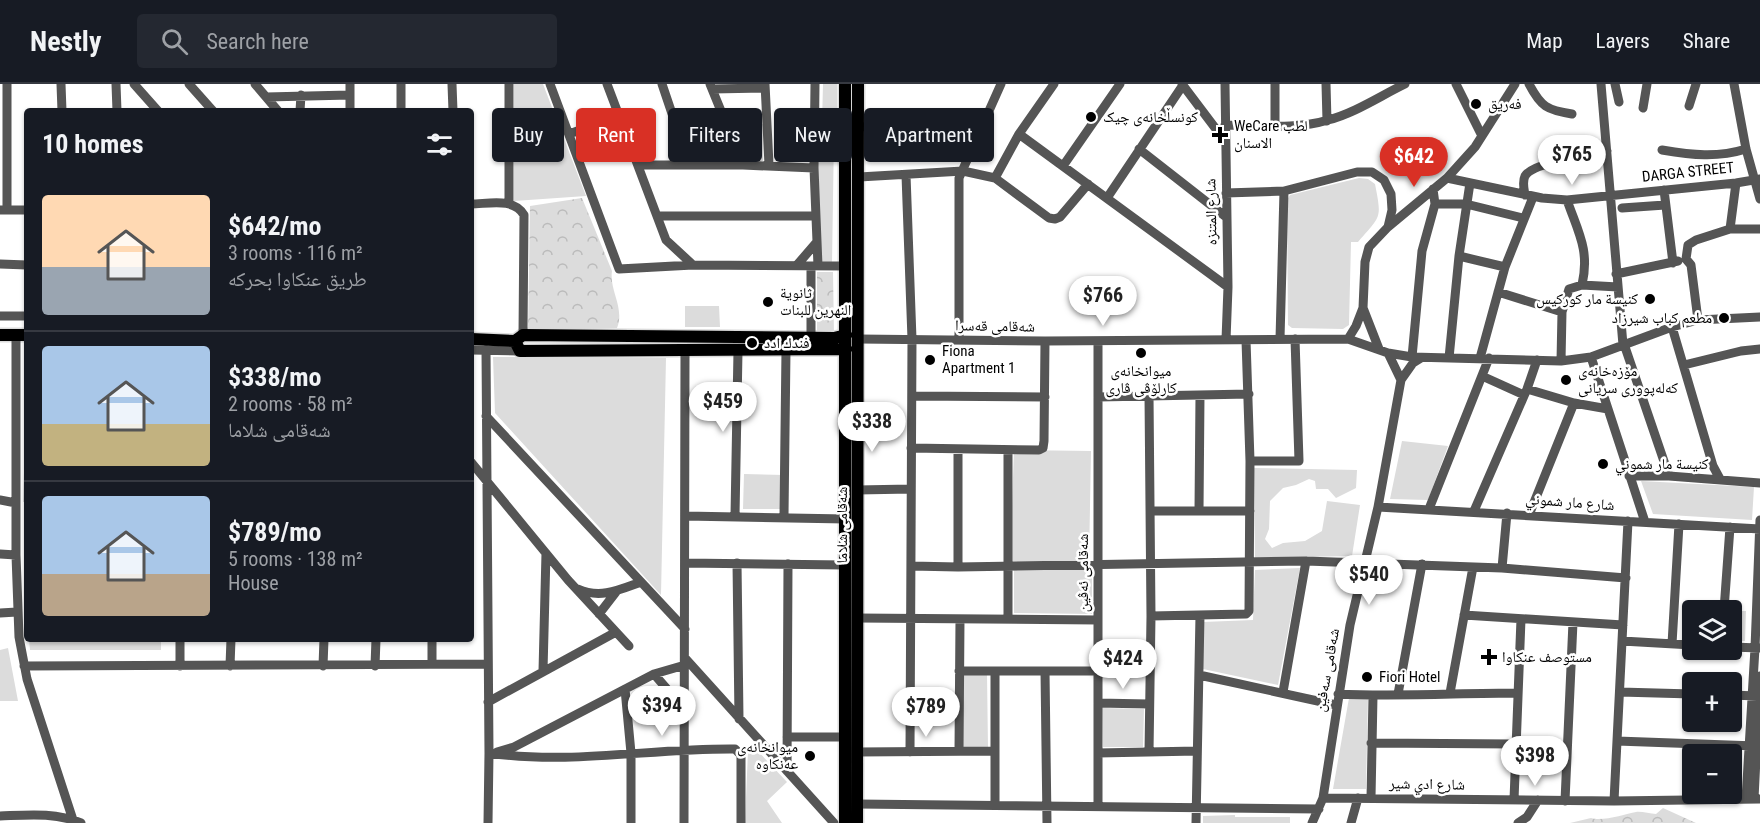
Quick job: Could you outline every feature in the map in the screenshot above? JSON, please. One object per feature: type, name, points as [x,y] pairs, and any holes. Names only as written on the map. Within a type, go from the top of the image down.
[{"type":"main road","name":"شەقامی شلاما","points":[[845,84],[845,108]]},
{"type":"main road","name":"شەقامی شلاما","points":[[845,823],[845,738],[853,610],[857,490],[858,84]]},
{"type":"main road","name":"شەقامی شلاما","points":[[845,162],[846,266],[840,343],[846,565],[853,610]]},
{"type":"main road","points":[[0,335],[22,335]]},
{"type":"main road","points":[[520,342],[812,338],[840,343]]},
{"type":"main road","points":[[474,339],[685,351],[786,350],[840,343]]},
{"type":"main road","name":"شەقامی شلاما","points":[[851,631],[857,752],[857,823]]},
{"type":"street","points":[[7,84],[4,210],[24,210]]},
{"type":"street","points":[[61,84],[62,108]]},
{"type":"street","points":[[116,84],[117,108]]},
{"type":"street","points":[[134,84],[155,108]]},
{"type":"street","points":[[189,84],[210,108]]},
{"type":"street","points":[[255,84],[275,108]]},
{"type":"street","points":[[350,84],[350,108]]},
{"type":"street","points":[[401,84],[401,108]]},
{"type":"street","points":[[452,84],[453,108]]},
{"type":"street","points":[[509,84],[509,204]]},
{"type":"street","points":[[550,84],[619,269],[693,265],[846,266]]},
{"type":"street","points":[[607,84],[616,108]]},
{"type":"street","points":[[662,84],[689,164]]},
{"type":"street","points":[[814,108],[815,84]]},
{"type":"street","points":[[992,108],[1001,84]]},
{"type":"street","points":[[996,178],[1019,134],[1054,84]]},
{"type":"street","points":[[1063,166],[1120,84]]},
{"type":"street","name":"شارع المتنزه","points":[[1224,84],[1228,287],[1226,340]]},
{"type":"street","points":[[1275,84],[1275,125]]},
{"type":"street","points":[[1326,84],[1327,121]]},
{"type":"street","points":[[1225,125],[1275,125],[1327,121],[1367,104],[1389,88],[1405,84]]},
{"type":"street","points":[[1456,84],[1482,136]]},
{"type":"street","points":[[1348,339],[1363,308],[1365,262],[1369,247],[1388,227],[1447,178],[1475,147],[1515,84]]},
{"type":"street","points":[[1529,84],[1541,104],[1552,111],[1572,114]]},
{"type":"street","points":[[1601,84],[1623,345],[1669,476]]},
{"type":"street","points":[[1615,84],[1619,102]]},
{"type":"street","points":[[1643,108],[1647,84]]},
{"type":"street","points":[[1689,106],[1696,84]]},
{"type":"street","points":[[1734,84],[1746,148],[1758,180],[1760,199]]},
{"type":"street","points":[[1107,198],[1183,85],[1225,141]]},
{"type":"street","points":[[743,165],[711,87],[765,86],[769,165]]},
{"type":"street","points":[[300,108],[301,95]]},
{"type":"street","points":[[266,97],[350,95]]},
{"type":"street","points":[[858,127],[864,127]]},
{"type":"street","points":[[569,134],[576,131]]},
{"type":"street","points":[[1019,134],[1228,287]]},
{"type":"street","points":[[1662,150],[1696,156],[1730,154],[1746,148]]},
{"type":"street","points":[[1139,149],[1226,217]]},
{"type":"street","points":[[1429,508],[1482,376],[1498,292],[1529,196],[1523,186],[1526,175],[1539,166],[1606,151]]},
{"type":"street","points":[[637,162],[666,240],[693,265]]},
{"type":"street","points":[[812,338],[816,243],[814,162]]},
{"type":"street","points":[[959,340],[958,178],[967,162]]},
{"type":"street","points":[[638,165],[769,165],[814,168]]},
{"type":"street","points":[[858,177],[963,171],[996,178],[1049,218],[1055,219],[1060,217],[1089,184]]},
{"type":"street","points":[[1226,193],[1284,191],[1357,172],[1372,172],[1384,180],[1391,194],[1392,210],[1388,227]]},
{"type":"street","points":[[906,175],[912,339],[910,752]]},
{"type":"street","name":"DARGA STREET","points":[[1447,178],[1529,196],[1567,200],[1758,180]]},
{"type":"street","points":[[1449,358],[1459,256],[1470,183]]},
{"type":"street","points":[[1730,229],[1736,183]]},
{"type":"street","points":[[1363,308],[1383,351],[1401,380],[1417,357],[1422,252],[1435,204],[1432,189]]},
{"type":"street","points":[[1664,190],[1673,263]]},
{"type":"street","points":[[1280,339],[1284,191]]},
{"type":"street","points":[[1567,200],[1586,251],[1586,269],[1582,285]]},
{"type":"street","points":[[474,204],[509,204],[520,209],[525,218],[520,342],[486,350],[474,350]]},
{"type":"street","points":[[1435,204],[1466,204],[1523,218]]},
{"type":"street","points":[[1622,208],[1665,205]]},
{"type":"street","points":[[658,216],[815,216]]},
{"type":"street","points":[[1698,320],[1691,265],[1686,259],[1688,245],[1696,240],[1730,229],[1760,228]]},
{"type":"street","points":[[797,265],[816,243]]},
{"type":"street","points":[[1459,256],[1505,267]]},
{"type":"street","points":[[1616,274],[1686,259]]},
{"type":"street","points":[[0,264],[24,265]]},
{"type":"street","points":[[1561,361],[1562,312],[1569,289],[1582,285],[1617,287]]},
{"type":"street","points":[[1498,292],[1562,312]]},
{"type":"street","points":[[0,316],[24,316]]},
{"type":"street","name":"شەقامی قەسرا","points":[[859,339],[1045,341],[1348,339],[1383,351],[1417,357],[1561,361],[1591,357],[1672,327],[1698,320],[1760,317]]},
{"type":"street","points":[[1672,327],[1713,466],[1720,479]]},
{"type":"street","points":[[22,335],[15,402],[17,612],[24,666],[77,821]]},
{"type":"street","points":[[1250,461],[1299,461],[1295,339]]},
{"type":"street","points":[[1151,616],[1248,613],[1250,461],[1246,340]]},
{"type":"street","points":[[911,448],[1008,450],[1043,448],[1045,341]]},
{"type":"street","name":"شەقامی ئەڤین","points":[[1098,341],[1098,806]]},
{"type":"street","points":[[1684,365],[1741,351],[1760,349]]},
{"type":"street","points":[[486,350],[488,823]]},
{"type":"street","points":[[784,516],[786,350]]},
{"type":"street","points":[[684,823],[685,351]]},
{"type":"street","points":[[735,516],[738,351]]},
{"type":"street","points":[[1591,357],[1645,522]]},
{"type":"street","points":[[1473,511],[1526,392],[1537,360]]},
{"type":"street","points":[[1482,376],[1526,392],[1608,409]]},
{"type":"street","name":"شەقامی سەفین","points":[[1312,823],[1323,798],[1350,625],[1366,563],[1401,380]]},
{"type":"street","points":[[1098,397],[1249,394]]},
{"type":"street","points":[[1149,395],[1151,616],[1149,752]]},
{"type":"street","points":[[1199,511],[1200,395]]},
{"type":"street","points":[[912,396],[1045,397]]},
{"type":"street","points":[[15,402],[24,402]]},
{"type":"street","points":[[1529,515],[1574,403]]},
{"type":"street","points":[[486,416],[685,629]]},
{"type":"street","points":[[958,448],[958,567]]},
{"type":"street","points":[[1008,450],[1008,619]]},
{"type":"street","points":[[474,465],[546,553],[628,646]]},
{"type":"street","points":[[1629,476],[1669,476],[1760,483]]},
{"type":"street","points":[[857,490],[911,489]]},
{"type":"street","points":[[0,500],[24,511]]},
{"type":"street","name":"شارع مار شموني","points":[[1377,507],[1429,508],[1760,529]]},
{"type":"street","points":[[1150,511],[1250,511]]},
{"type":"street","points":[[1502,568],[1507,513]]},
{"type":"street","points":[[685,516],[784,516],[846,519]]},
{"type":"street","points":[[1754,799],[1753,746],[1758,648],[1760,520]]},
{"type":"street","points":[[1614,801],[1628,522]]},
{"type":"street","points":[[1671,644],[1679,524]]},
{"type":"street","points":[[1725,600],[1730,527]]},
{"type":"street","points":[[543,671],[546,553]]},
{"type":"street","points":[[0,554],[16,555]]},
{"type":"street","points":[[911,566],[1306,561],[1502,568],[1626,578]]},
{"type":"street","points":[[1283,692],[1306,561]]},
{"type":"street","points":[[685,563],[846,565]]},
{"type":"street","points":[[737,563],[740,719]]},
{"type":"street","points":[[787,771],[788,564]]},
{"type":"street","points":[[1398,694],[1422,564]]},
{"type":"street","points":[[1449,693],[1473,567]]},
{"type":"street","points":[[576,587],[592,594],[616,592],[641,582]]},
{"type":"street","points":[[599,614],[616,592]]},
{"type":"street","points":[[853,610],[911,619],[1098,620]]},
{"type":"street","points":[[0,613],[17,612]]},
{"type":"street","points":[[1196,823],[1200,615]]},
{"type":"street","points":[[1464,615],[1623,625]]},
{"type":"street","points":[[959,751],[960,619]]},
{"type":"street","points":[[1514,800],[1521,619]]},
{"type":"street","points":[[1565,801],[1574,622]]},
{"type":"street","points":[[488,702],[616,632]]},
{"type":"street","points":[[1622,641],[1682,645]]},
{"type":"street","points":[[180,642],[180,666]]},
{"type":"street","points":[[230,666],[231,642]]},
{"type":"street","points":[[323,666],[324,642]]},
{"type":"street","points":[[375,666],[376,642]]},
{"type":"street","points":[[432,642],[432,663]]},
{"type":"street","points":[[1742,647],[1758,648]]},
{"type":"street","points":[[685,662],[834,823]]},
{"type":"street","points":[[489,753],[514,747],[654,674],[685,662]]},
{"type":"street","points":[[24,666],[488,664]]},
{"type":"street","points":[[959,671],[1098,671]]},
{"type":"street","points":[[995,671],[995,805]]},
{"type":"street","points":[[1046,671],[1047,823]]},
{"type":"street","points":[[654,674],[684,710]]},
{"type":"street","points":[[1199,675],[1336,705]]},
{"type":"street","points":[[1756,696],[1760,676]]},
{"type":"street","points":[[625,689],[631,753],[631,823]]},
{"type":"street","points":[[1620,692],[1682,694]]},
{"type":"street","points":[[1338,694],[1373,696],[1518,693]]},
{"type":"street","points":[[1371,798],[1373,696]]},
{"type":"street","points":[[1098,703],[1148,704]]},
{"type":"street","points":[[787,737],[845,738]]},
{"type":"street","points":[[1617,741],[1753,746]]},
{"type":"street","points":[[1371,743],[1515,744]]},
{"type":"street","points":[[489,753],[537,758],[581,758],[684,749],[733,749],[741,753],[741,823]]},
{"type":"street","points":[[857,752],[995,751]]},
{"type":"street","points":[[1098,753],[1197,752]]},
{"type":"street","name":"شارع ادي شير","points":[[1323,798],[1538,801],[1754,799]]},
{"type":"street","points":[[1351,823],[1359,798]]},
{"type":"street","points":[[1518,823],[1527,817],[1538,801]]},
{"type":"street","points":[[857,804],[1319,809]]},
{"type":"street","points":[[0,816],[50,815],[77,821]]},
{"type":"green space","points":[[514,84],[543,84],[552,108],[514,108]]},
{"type":"green space","points":[[823,84],[837,84],[837,108],[822,108]]},
{"type":"green space","points":[[762,124],[763,124],[762,161]]},
{"type":"green space","points":[[564,139],[586,196],[514,201],[514,162],[564,162]]},
{"type":"green space","points":[[818,162],[834,162],[832,263],[820,263]]},
{"type":"green space","points":[[1359,178],[1368,179],[1375,184],[1379,211],[1375,221],[1358,242],[1351,242],[1349,325],[1343,329],[1292,328],[1288,325],[1287,200],[1290,195]]},
{"type":"green space","points":[[582,198],[612,271],[619,313],[617,328],[528,330],[530,206]]},
{"type":"green space","points":[[817,272],[833,272],[834,335],[817,335]]},
{"type":"green space","points":[[685,306],[719,306],[720,327],[685,327]]},
{"type":"green space","points":[[493,357],[666,358],[661,595],[495,413]]},
{"type":"green space","points":[[1402,441],[1448,446],[1428,500],[1390,499]]},
{"type":"green space","points":[[1014,450],[1091,451],[1089,562],[1010,563]]},
{"type":"green space","points":[[1254,468],[1357,470],[1356,488],[1336,498],[1328,489],[1316,489],[1315,481],[1309,479],[1283,488],[1270,501],[1269,529],[1265,539],[1272,548],[1283,543],[1305,541],[1322,531],[1327,501],[1360,505],[1352,556],[1255,558]]},
{"type":"green space","points":[[744,474],[784,475],[782,509],[743,509]]},
{"type":"green space","points":[[1641,481],[1754,487],[1752,520],[1653,514]]},
{"type":"green space","points":[[1300,568],[1278,685],[1203,669],[1203,622],[1253,620],[1255,570]]},
{"type":"green space","points":[[1014,569],[1092,570],[1092,614],[1014,613]]},
{"type":"green space","points":[[1742,611],[1746,611],[1745,641],[1742,641]]},
{"type":"green space","points":[[29,642],[161,642],[161,650],[30,650]]},
{"type":"green space","points":[[8,648],[18,701],[0,701],[0,650]]},
{"type":"green space","points":[[963,675],[987,675],[988,748],[963,747]]},
{"type":"green space","points":[[1349,698],[1368,698],[1366,789],[1333,789]]},
{"type":"green space","points":[[1102,708],[1144,709],[1143,747],[1103,747]]},
{"type":"green space","points":[[755,748],[787,782],[767,801],[782,823],[745,823],[748,750]]},
{"type":"green space","points":[[1663,808],[1696,823],[1570,823],[1636,812],[1656,814]]},
{"type":"green space","points":[[1235,815],[1235,817],[1290,817],[1290,823],[1203,823],[1203,816]]},
{"type":"place","name":"فەریق","points":[[1476,104]]},
{"type":"place","name":"کونسڵخانەی چیک","points":[[1091,117]]},
{"type":"place","name":"WeCare لطب الاسنان","points":[[1220,135]]},
{"type":"place","name":"كنيسة مار كوركيس","points":[[1650,299]]},
{"type":"place","name":"ثانوية النهرين للبنات","points":[[768,302]]},
{"type":"place","name":"مطعم كباب شيرزاد","points":[[1724,318]]},
{"type":"place","name":"فندك ادد","points":[[752,343]]},
{"type":"place","name":"میوانخانەی کارلۆڤی ڤاری","points":[[1141,353]]},
{"type":"place","name":"Fiona Apartment 1","points":[[930,360]]},
{"type":"place","name":"مۆزەخانەی کەلەپووری سریانی","points":[[1566,380]]},
{"type":"place","name":"كنيسة مار شموني","points":[[1603,464]]},
{"type":"place","name":"مستوصف عنكاوا","points":[[1489,657]]},
{"type":"place","name":"Fiori Hotel","points":[[1367,677]]},
{"type":"place","name":"میوانخانەی عەنکاوە","points":[[810,756]]}]
